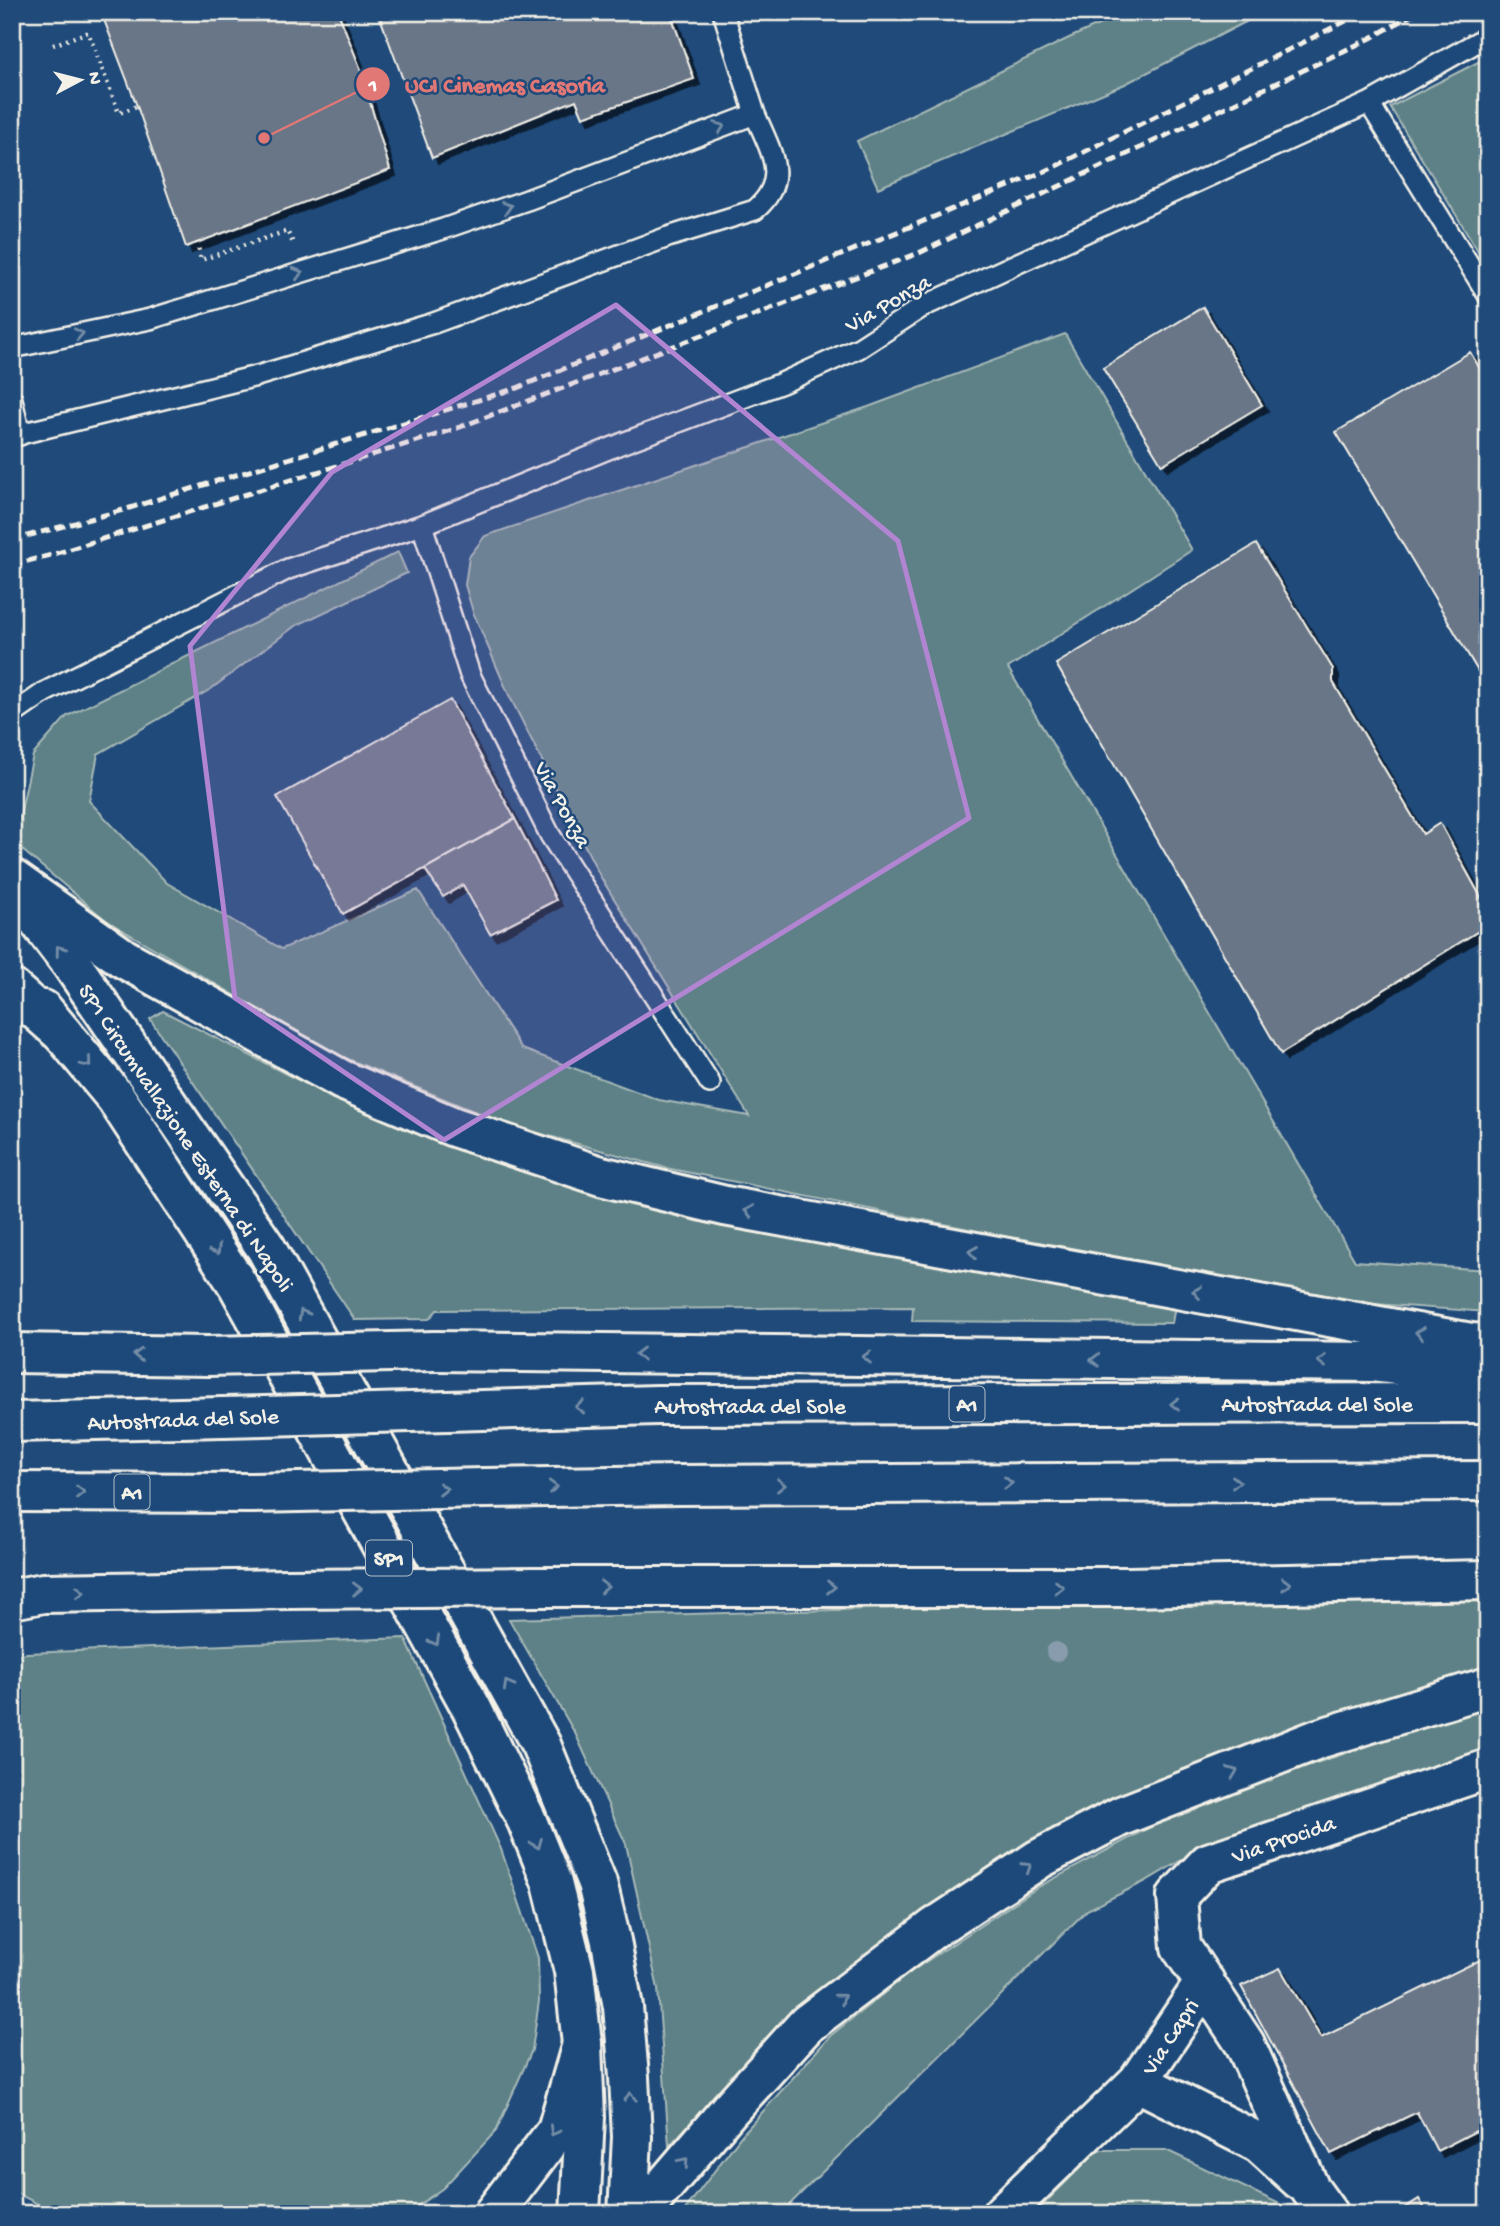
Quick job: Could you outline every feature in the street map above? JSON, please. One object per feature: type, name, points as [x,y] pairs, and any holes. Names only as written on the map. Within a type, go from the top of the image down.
[{"type":"main road","points":[[12,879],[123,958],[342,1080],[454,1127],[600,1176],[725,1206],[1488,1344]]},
{"type":"main road","name":"SP1 Circumvallazione Esterna di Napoli","points":[[12,886],[78,974],[266,1248],[541,1745],[597,1883],[611,1941],[623,2007],[629,2077],[632,2137],[628,2214]]},
{"type":"main road","name":"SP1 Circumvallazione Esterna di Napoli","points":[[12,973],[116,1098],[238,1285],[471,1707],[527,1821],[552,1883],[574,1971],[582,2044],[585,2117],[580,2214]]},
{"type":"main road","points":[[12,989],[63,1034]]},
{"type":"main road","points":[[12,1353],[207,1356],[435,1351],[1370,1362],[1488,1376]]},
{"type":"main road","name":"Autostrada del Sole","points":[[12,1422],[657,1405],[1488,1403]]},
{"type":"main road","name":"A1","points":[[12,1492],[252,1493],[692,1485],[1488,1481]]},
{"type":"main road","points":[[12,1599],[43,1593],[536,1587],[1127,1587],[1488,1580]]},
{"type":"main road","points":[[640,2214],[807,2024],[934,1928],[1039,1859],[1121,1816],[1318,1739],[1488,1687]]},
{"type":"main road","name":"Via Procida","points":[[1205,1982],[1181,1947],[1177,1896],[1208,1863],[1488,1769]]},
{"type":"main road","name":"Via Capri","points":[[1002,2214],[1138,2082],[1205,1982],[1245,2044],[1319,2201]]},
{"type":"main road","points":[[493,2214],[557,2130],[582,2044]]},
{"type":"main road","points":[[1138,2082],[1259,2143],[1319,2201]]},
{"type":"lane","points":[[12,399],[16,435],[257,376],[434,323],[668,237],[755,210],[775,186],[776,165],[755,114],[723,12]]},
{"type":"lane","name":"Via Ponza","points":[[12,715],[45,692],[288,569],[422,525],[623,443],[782,383],[859,348],[924,306],[1369,103],[1488,36]]},
{"type":"lane","points":[[1369,103],[1488,295]]},
{"type":"lane","points":[[12,348],[150,319],[443,229],[755,114]]},
{"type":"lane","name":"Via Ponza","points":[[422,525],[470,675],[550,835],[710,1083]]},
{"type":"path","points":[[53,45],[88,32],[118,113],[137,106]]},
{"type":"path","points":[[197,242],[201,260],[287,231]]},
{"type":"highlighted area","points":[[616,305],[898,541],[969,818],[444,1140],[235,998],[190,646],[332,472]]},
{"type":"green space","points":[[1128,12],[1265,12],[1125,84],[878,188],[857,141]]},
{"type":"green space","points":[[1488,57],[1488,267],[1390,107]]},
{"type":"green space","points":[[1065,334],[1192,550],[1008,668],[1355,1261],[1488,1270],[1488,1312],[1374,1304],[1078,1251],[666,1168],[505,1124],[336,1054],[107,921],[14,843],[33,755],[67,716],[398,552],[407,573],[295,626],[211,689],[98,754],[89,801],[167,883],[282,949],[418,890],[522,1049],[659,1100],[749,1116],[600,876],[508,693],[473,612],[465,585],[469,557],[485,536],[868,407]]},
{"type":"green space","points":[[163,1011],[292,1077],[496,1162],[672,1210],[1175,1306],[1172,1323],[912,1321],[913,1307],[437,1310],[429,1319],[355,1320],[150,1019]]},
{"type":"green space","points":[[1234,1599],[1488,1599],[1488,1675],[1120,1801],[791,2018],[669,2146],[658,1989],[626,1844],[576,1735],[509,1619]]},
{"type":"green space","points":[[405,1638],[501,1849],[538,1958],[539,2001],[532,2050],[496,2131],[443,2188],[406,2214],[58,2214],[12,2191],[12,1656],[27,1653]]},
{"type":"green space","points":[[1488,1707],[1488,1748],[1197,1851],[1146,1881],[1087,1910],[780,2214],[682,2214],[741,2136],[830,2036],[912,1971],[1040,1886],[1152,1826],[1276,1776]]},
{"type":"green space","points":[[1098,2150],[1166,2150],[1282,2205],[1287,2214],[1034,2214]]},
{"type":"building","points":[[101,12],[338,12],[359,65],[390,170],[186,247]]},
{"type":"building","points":[[378,12],[670,12],[694,79],[583,117],[576,100],[432,158]]},
{"type":"building","points":[[1203,307],[1262,405],[1162,465],[1103,368]]},
{"type":"building","points":[[1470,352],[1488,382],[1488,688],[1336,432]]},
{"type":"building","points":[[1256,544],[1333,669],[1333,682],[1423,834],[1440,823],[1488,910],[1488,925],[1281,1054],[1056,664]]},
{"type":"building","points":[[450,700],[515,819],[343,914],[277,797]]},
{"type":"building","points":[[515,819],[556,900],[490,934],[463,885],[443,897],[425,869]]},
{"type":"building","points":[[1488,1956],[1488,2125],[1437,2151],[1417,2112],[1331,2154],[1241,1986],[1280,1968],[1321,2038]]},
{"type":"building","points":[[1419,2199],[1428,2214],[1395,2214]]},
{"type":"railway","points":[[12,540],[123,510],[517,388],[1048,170],[1364,12]]},
{"type":"railway","points":[[12,565],[452,430],[919,253],[1371,38],[1417,12]]},
{"type":"place","name":"UCI Cinemas Casoria","points":[[264,138]]}]
